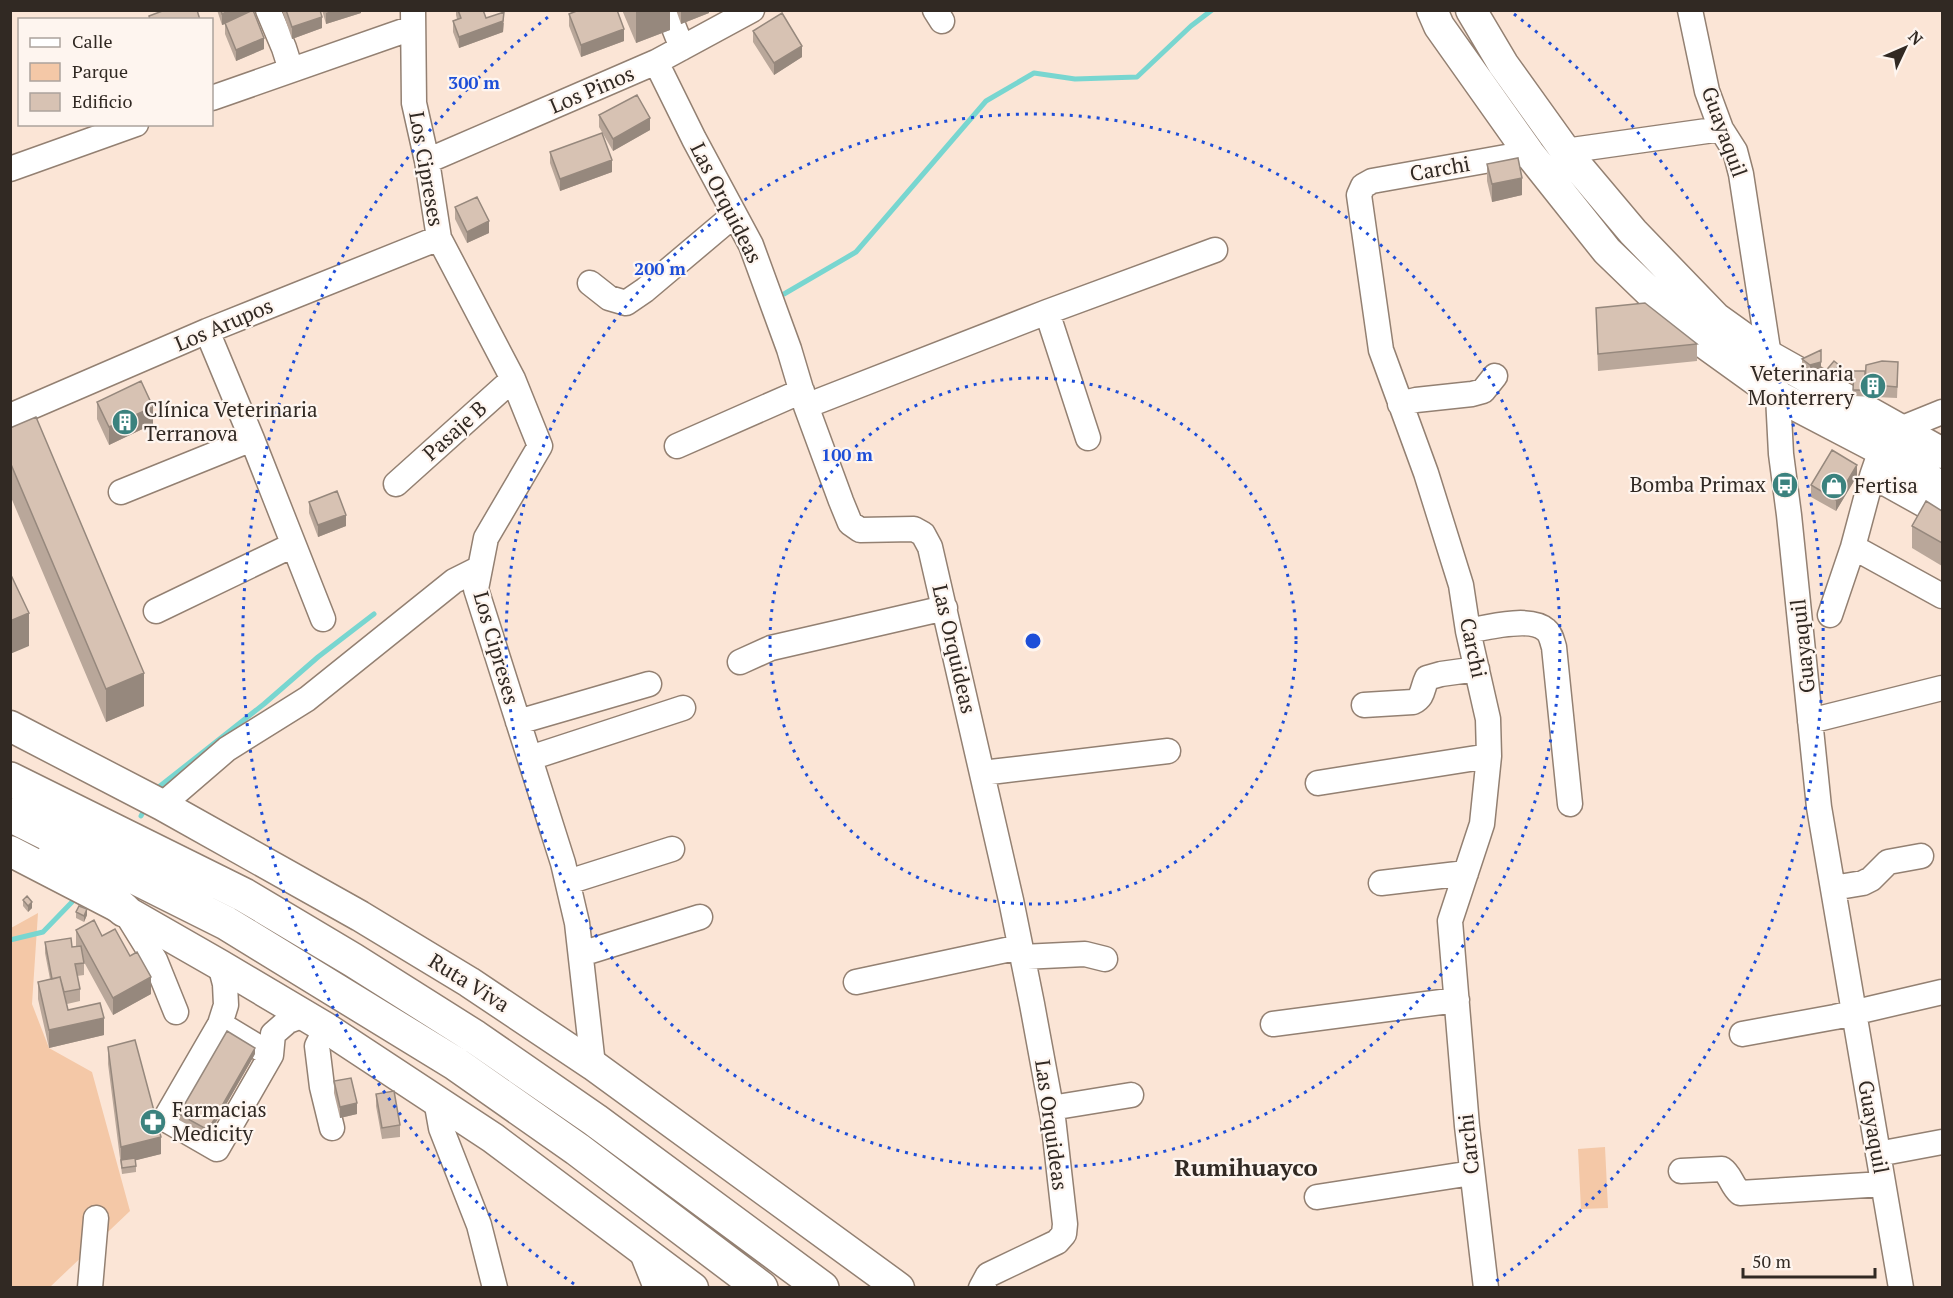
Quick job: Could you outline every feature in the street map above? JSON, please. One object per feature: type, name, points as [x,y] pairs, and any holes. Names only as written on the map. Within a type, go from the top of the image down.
[{"type":"highway","name":"Ruta Viva","points":[[10,779],[244,895],[362,966],[475,1037],[595,1120],[822,1287]]},
{"type":"highway","points":[[10,815],[226,923],[456,1064],[577,1149],[761,1287]]},
{"type":"highway","points":[[10,826],[90,880],[123,910]]},
{"type":"main road","points":[[1432,10],[1439,26],[1529,153],[1615,259],[1696,337],[1778,396],[1884,452],[1942,487]]},
{"type":"main road","points":[[1471,10],[1503,64],[1565,151],[1633,232],[1716,318],[1769,356],[1884,452],[1942,453]]},
{"type":"main road","name":"Ruta Viva","points":[[10,726],[162,805],[370,922],[478,988],[593,1065],[899,1287]]},
{"type":"main road","points":[[10,851],[123,910],[315,1022],[493,1137],[693,1287]]},
{"type":"street","points":[[667,10],[682,48]]},
{"type":"street","name":"Los Pinos","points":[[427,161],[656,62],[752,10]]},
{"type":"street","name":"Guayaquil","points":[[1690,10],[1707,91],[1721,129],[1735,152],[1741,174],[1769,356],[1778,396],[1781,454],[1819,807],[1901,1287]]},
{"type":"street","points":[[269,11],[291,70]]},
{"type":"street","points":[[213,98],[291,70],[412,19]]},
{"type":"street","name":"Los Cipreses","points":[[412,19],[414,103],[427,161],[439,238],[513,379],[540,446],[486,538],[476,589],[568,882],[577,923],[593,1065]]},
{"type":"street","name":"Las Orquideas","points":[[656,62],[752,246],[789,349],[804,399],[850,523],[860,530],[914,529],[923,534],[930,547],[1021,952],[1051,1108],[1065,1224],[1064,1234],[1057,1242],[988,1275],[981,1287]]},
{"type":"street","points":[[10,169],[130,126]]},
{"type":"street","points":[[1565,151],[1721,129]]},
{"type":"street","name":"Carchi","points":[[1486,1287],[1472,1173],[1450,921],[1482,824],[1489,756],[1488,719],[1468,631],[1461,585],[1426,473],[1381,350],[1359,195],[1364,186],[1372,181],[1529,153]]},
{"type":"street","points":[[590,283],[609,298],[626,303],[645,290],[734,215]]},
{"type":"street","name":"Los Arupos","points":[[10,416],[207,332],[439,238]]},
{"type":"street","points":[[677,446],[1215,250]]},
{"type":"street","points":[[1047,312],[1088,438]]},
{"type":"street","points":[[207,332],[323,619]]},
{"type":"street","points":[[1400,404],[1484,391],[1495,376]]},
{"type":"street","name":"Pasaje B","points":[[396,484],[513,379]]},
{"type":"street","points":[[1830,615],[1884,452],[1942,412]]},
{"type":"street","points":[[121,492],[252,439]]},
{"type":"street","points":[[1884,452],[1942,515]]},
{"type":"street","points":[[156,611],[293,545]]},
{"type":"street","points":[[1853,547],[1942,596]]},
{"type":"street","points":[[162,805],[227,749],[308,699],[454,581],[480,568]]},
{"type":"street","points":[[740,662],[771,648],[945,608]]},
{"type":"street","points":[[1468,631],[1528,622],[1539,625],[1549,632],[1554,647],[1570,804]]},
{"type":"street","points":[[1364,705],[1413,702],[1422,696],[1427,678],[1477,669]]},
{"type":"street","points":[[518,722],[649,684]]},
{"type":"street","points":[[1810,721],[1942,688]]},
{"type":"street","points":[[530,758],[683,708]]},
{"type":"street","points":[[982,773],[1168,751]]},
{"type":"street","points":[[1318,783],[1489,756]]},
{"type":"street","points":[[568,882],[672,849]]},
{"type":"street","points":[[1833,888],[1863,883],[1871,879],[1888,862],[1921,856]]},
{"type":"street","points":[[1381,884],[1466,873]]},
{"type":"street","points":[[123,910],[155,960],[176,1012]]},
{"type":"street","points":[[581,954],[700,917]]},
{"type":"street","points":[[856,982],[1021,952],[1086,954],[1105,959]]},
{"type":"street","points":[[220,965],[225,984],[226,1005],[220,1024],[165,1119],[217,1149],[271,1055],[273,1034],[288,1021],[315,1022],[322,1087],[332,1128]]},
{"type":"street","points":[[1742,1034],[1942,992]]},
{"type":"street","points":[[1273,1024],[1456,999]]},
{"type":"street","points":[[220,1024],[271,1055]]},
{"type":"street","points":[[1051,1108],[1131,1095]]},
{"type":"street","points":[[436,1100],[441,1128],[479,1225],[495,1287]]},
{"type":"street","points":[[1878,1154],[1942,1142]]},
{"type":"street","points":[[1681,1171],[1722,1169],[1727,1172],[1734,1188],[1740,1193],[1883,1184]]},
{"type":"street","points":[[1317,1197],[1472,1173]]},
{"type":"street","points":[[90,1287],[96,1218]]},
{"type":"street","points":[[640,1248],[656,1287]]},
{"type":"green space","points":[[38,913],[32,1004],[49,1048],[92,1072],[130,1211],[50,1287],[11,1288],[11,928]]},
{"type":"green space","points":[[1605,1147],[1608,1208],[1581,1209],[1578,1149]]},
{"type":"building","points":[[165,10],[197,10],[199,18],[150,18],[149,16]]},
{"type":"building","points":[[253,10],[264,38],[236,50],[225,23]]},
{"type":"building","points":[[286,10],[320,10],[322,17],[292,27]]},
{"type":"building","points":[[458,10],[483,10],[486,18],[504,12],[503,21],[459,37],[453,21],[461,18]]},
{"type":"building","points":[[579,10],[617,10],[624,29],[581,45],[569,14]]},
{"type":"building","points":[[782,13],[802,46],[774,63],[753,31]]},
{"type":"building","points":[[637,95],[650,118],[613,139],[599,115]]},
{"type":"building","points":[[602,133],[612,160],[560,179],[550,152]]},
{"type":"building","points":[[1518,158],[1522,178],[1492,184],[1487,164]]},
{"type":"building","points":[[477,197],[489,221],[467,232],[455,207]]},
{"type":"building","points":[[1645,303],[1697,344],[1598,354],[1596,308]]},
{"type":"building","points":[[1821,350],[1821,362],[1810,365],[1802,359]]},
{"type":"building","points":[[1834,361],[1839,365],[1829,377],[1824,373]]},
{"type":"building","points":[[1882,361],[1898,362],[1897,387],[1865,384],[1866,365]]},
{"type":"building","points":[[1854,371],[1865,371],[1865,390],[1853,390]]},
{"type":"building","points":[[141,381],[153,407],[109,427],[97,402]]},
{"type":"building","points":[[36,417],[144,673],[106,689],[10,462],[10,428]]},
{"type":"building","name":"Fertisa","points":[[1832,450],[1857,465],[1836,500],[1811,485]]},
{"type":"building","points":[[337,491],[346,515],[318,525],[309,502]]},
{"type":"building","points":[[1926,501],[1942,511],[1942,543],[1912,526]]},
{"type":"building","points":[[10,573],[29,613],[10,621]]},
{"type":"building","points":[[27,896],[32,902],[28,906],[23,900]]},
{"type":"building","points":[[79,906],[87,909],[84,916],[76,912]]},
{"type":"building","points":[[94,920],[102,936],[115,929],[130,956],[137,952],[151,977],[113,998],[76,930]]},
{"type":"building","points":[[71,938],[72,947],[81,946],[84,963],[75,964],[80,989],[64,992],[60,977],[52,979],[45,942]]},
{"type":"building","points":[[60,977],[68,1010],[100,1003],[104,1018],[49,1030],[38,982]]},
{"type":"building","points":[[227,1031],[255,1048],[208,1130],[179,1114]]},
{"type":"building","points":[[135,1040],[161,1137],[121,1147],[108,1047]]},
{"type":"building","points":[[351,1078],[357,1103],[340,1107],[334,1081]]},
{"type":"building","points":[[394,1091],[400,1125],[382,1128],[376,1094]]},
{"type":"building","points":[[135,1158],[136,1166],[122,1168],[121,1160]]},
{"type":"waterway","points":[[784,294],[856,252],[986,101],[1034,73],[1075,79],[1137,77],[1191,26],[1212,10]]},
{"type":"waterway","points":[[160,786],[374,614]]},
{"type":"waterway","points":[[141,816],[143,812]]},
{"type":"waterway","points":[[10,940],[43,932],[72,902]]},
{"type":"place","name":"Veterinaria Monterrery","points":[[1873,386]]},
{"type":"place","name":"Clínica Veterinaria Terranova","points":[[125,422]]},
{"type":"place","name":"Bomba Primax","points":[[1785,485]]},
{"type":"place","name":"Fertisa","points":[[1834,486]]},
{"type":"place","name":"Farmacias Medicity","points":[[153,1122]]},
{"type":"district","name":"Rumihuayco","points":[[1246,1168]]}]
